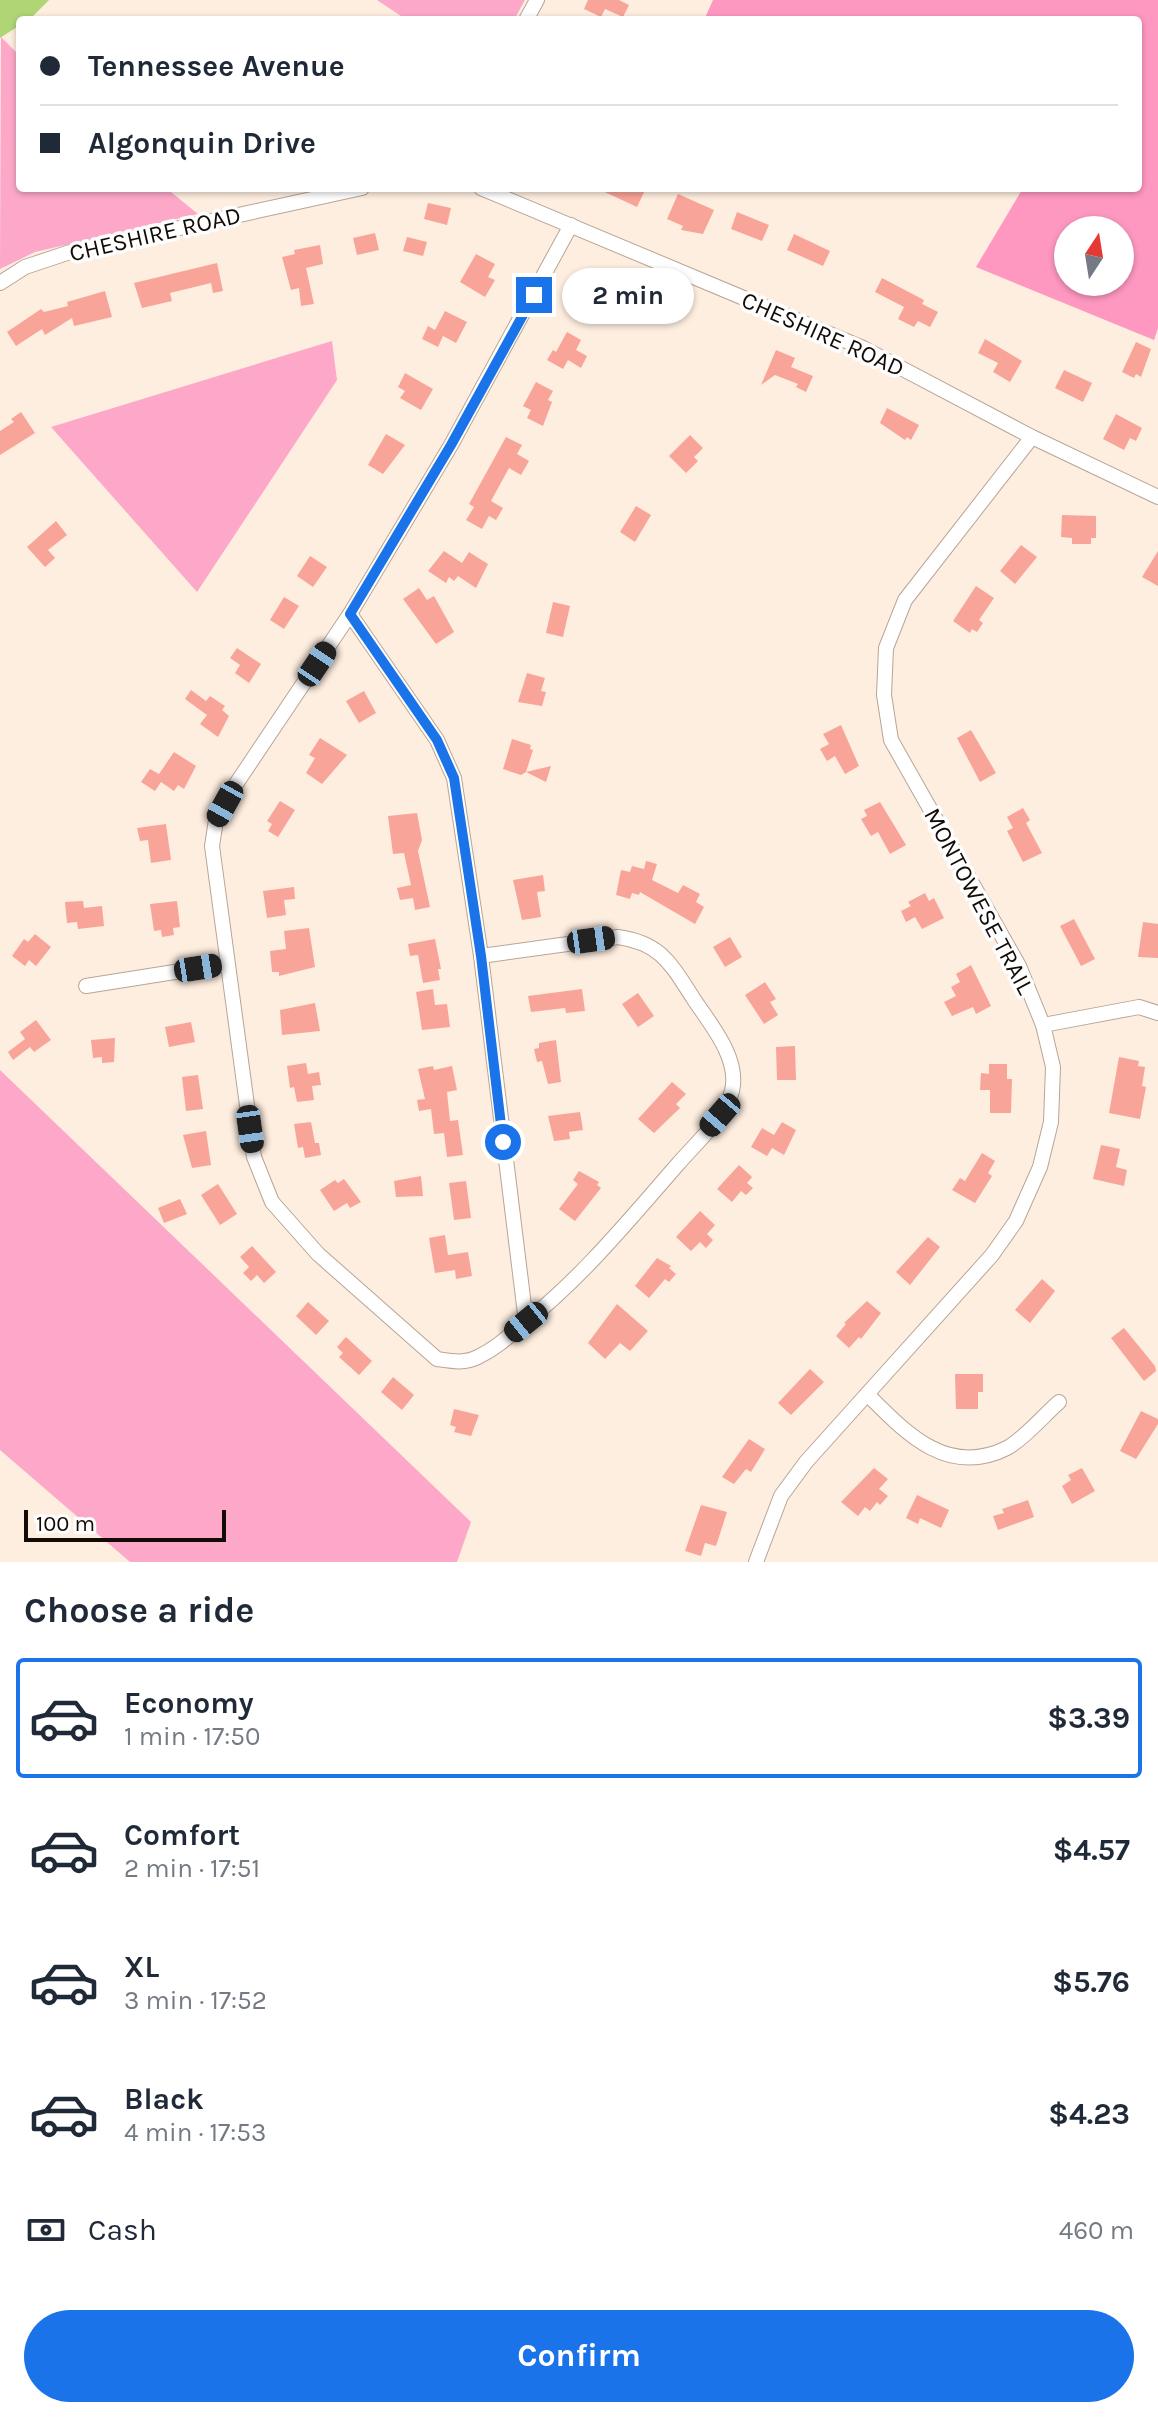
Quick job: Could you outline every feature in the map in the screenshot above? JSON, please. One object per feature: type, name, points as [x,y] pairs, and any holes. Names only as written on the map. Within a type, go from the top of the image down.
[{"type":"street","name":"CHESHIRE ROAD","points":[[0,283],[25,267],[70,252],[344,192]]},
{"type":"street","name":"CHESHIRE ROAD","points":[[491,192],[863,348],[1032,437],[1158,497]]},
{"type":"street","points":[[481,956],[618,937],[639,940],[659,951],[674,969],[724,1047],[732,1068],[732,1091],[720,1115],[620,1231],[554,1299],[475,1359],[455,1362],[437,1359],[318,1254],[272,1202],[254,1157],[225,964],[212,846],[216,820],[234,787],[350,614],[451,445],[571,225]]},
{"type":"street","name":"MONTOWESE TRAIL","points":[[756,1562],[781,1496],[806,1462],[992,1255],[1016,1221],[1040,1167],[1051,1122],[1053,1067],[1043,1025],[1019,966],[891,740],[884,695],[886,648],[905,600],[1032,437]]},
{"type":"street","points":[[350,614],[437,740],[454,778],[481,956],[526,1322]]},
{"type":"street","points":[[86,986],[225,964]]},
{"type":"street","points":[[1043,1025],[1139,1007],[1158,1013]]},
{"type":"street","points":[[867,1394],[912,1439],[944,1455],[960,1456],[975,1456],[1007,1447],[1059,1402]]},
{"type":"shaded area","points":[[0,0],[49,0],[33,16],[16,16],[16,28],[0,38]]},
{"type":"shaded area","points":[[377,0],[525,0],[516,16],[401,16]]},
{"type":"shaded area","points":[[713,0],[1158,0],[1158,328],[1154,340],[976,267],[1021,192],[1142,192],[1142,16],[706,16]]},
{"type":"shaded area","points":[[1,37],[16,52],[16,192],[171,192],[198,214],[35,252],[0,269]]},
{"type":"shaded area","points":[[332,341],[337,380],[197,592],[51,427]]},
{"type":"shaded area","points":[[0,1070],[471,1522],[457,1562],[130,1562],[0,1450]]},
{"type":"building","points":[[588,0],[619,0],[629,5],[624,16],[605,9],[599,16],[584,9]]},
{"type":"building","points":[[605,192],[644,192],[637,207]]},
{"type":"building","points":[[678,194],[714,210],[703,234],[681,230],[683,226],[667,219]]},
{"type":"building","points":[[428,203],[451,208],[447,225],[424,219]]},
{"type":"building","points":[[737,212],[769,225],[762,241],[731,229]]},
{"type":"building","points":[[375,233],[379,250],[357,255],[353,238]]},
{"type":"building","points":[[794,234],[830,251],[823,266],[787,250]]},
{"type":"building","points":[[407,237],[427,242],[423,256],[403,251]]},
{"type":"building","points":[[320,245],[323,264],[306,268],[314,304],[301,306],[299,288],[291,290],[282,257],[295,254],[294,250]]},
{"type":"building","points":[[476,254],[495,264],[488,277],[495,280],[485,297],[460,282]]},
{"type":"building","points":[[217,263],[223,291],[213,293],[211,283],[170,293],[172,301],[142,308],[134,283]]},
{"type":"building","points":[[882,278],[924,300],[922,304],[938,312],[930,327],[918,321],[914,327],[898,319],[904,307],[875,292]]},
{"type":"building","points":[[593,289],[623,299],[617,317],[586,307]]},
{"type":"building","points":[[105,291],[112,317],[74,326],[72,318],[45,335],[42,329],[16,346],[7,332],[41,309],[44,312],[68,306],[67,302]]},
{"type":"building","points":[[445,311],[467,322],[456,343],[443,336],[438,347],[422,339],[428,326],[435,330]]},
{"type":"building","points":[[567,332],[581,340],[576,350],[587,356],[581,368],[568,360],[563,369],[547,360],[553,350],[556,352]]},
{"type":"building","points":[[985,339],[1022,361],[1010,382],[993,372],[998,363],[978,353]]},
{"type":"building","points":[[1136,342],[1151,349],[1141,377],[1136,374],[1134,378],[1122,372]]},
{"type":"building","points":[[776,350],[795,358],[791,367],[813,376],[806,392],[796,387],[798,384],[775,375],[761,385]]},
{"type":"building","points":[[1064,370],[1092,383],[1083,402],[1055,388]]},
{"type":"building","points":[[405,373],[433,389],[421,410],[400,398],[405,391],[398,387]]},
{"type":"building","points":[[536,382],[553,391],[543,426],[527,418],[531,410],[523,406]]},
{"type":"building","points":[[887,408],[919,425],[911,440],[907,437],[905,440],[880,423]]},
{"type":"building","points":[[21,412],[35,433],[0,455],[0,431],[14,422],[11,419]]},
{"type":"building","points":[[1116,414],[1142,428],[1136,441],[1130,438],[1124,450],[1103,439]]},
{"type":"building","points":[[386,434],[405,445],[383,474],[368,465]]},
{"type":"building","points":[[690,435],[703,448],[694,457],[698,461],[686,473],[669,456]]},
{"type":"building","points":[[506,437],[522,445],[517,454],[529,461],[521,475],[509,468],[491,501],[503,508],[496,520],[489,516],[482,529],[466,520],[474,507],[469,504]]},
{"type":"building","points":[[636,506],[651,515],[635,542],[620,532]]},
{"type":"building","points":[[1062,515],[1096,516],[1096,538],[1091,538],[1091,544],[1072,544],[1072,538],[1061,537]]},
{"type":"building","points":[[56,521],[67,535],[48,550],[55,558],[45,567],[27,547]]},
{"type":"building","points":[[1021,545],[1037,557],[1015,584],[1000,571]]},
{"type":"building","points":[[444,551],[462,563],[469,552],[488,564],[476,588],[458,576],[454,581],[449,577],[446,583],[428,571]]},
{"type":"building","points":[[1158,551],[1158,586],[1142,577]]},
{"type":"building","points":[[310,556],[327,567],[313,587],[297,576]]},
{"type":"building","points":[[976,586],[994,598],[979,620],[983,623],[977,632],[972,629],[970,633],[953,621]]},
{"type":"building","points":[[419,588],[427,600],[434,596],[454,632],[436,644],[403,599]]},
{"type":"building","points":[[284,597],[299,606],[284,629],[270,620]]},
{"type":"building","points":[[553,602],[570,606],[563,637],[546,633]]},
{"type":"building","points":[[237,648],[261,664],[249,683],[235,673],[240,665],[230,658]]},
{"type":"building","points":[[527,673],[545,678],[541,691],[546,692],[542,706],[518,702]]},
{"type":"building","points":[[191,690],[206,701],[210,696],[225,706],[222,710],[229,716],[218,737],[200,724],[207,715],[185,699]]},
{"type":"building","points":[[364,691],[376,713],[359,723],[346,701]]},
{"type":"building","points":[[841,725],[859,766],[845,774],[835,756],[827,761],[820,749],[829,744],[823,734]]},
{"type":"building","points":[[971,730],[996,773],[980,782],[957,738]]},
{"type":"building","points":[[320,738],[347,755],[322,784],[306,773],[315,758],[309,755]]},
{"type":"building","points":[[512,739],[531,745],[530,749],[533,750],[526,772],[521,775],[503,769]]},
{"type":"building","points":[[174,752],[196,766],[184,789],[178,785],[174,791],[161,782],[155,791],[141,782],[150,769],[159,774]]},
{"type":"building","points":[[551,766],[546,782],[526,772]]},
{"type":"building","points":[[280,801],[295,810],[278,837],[268,831],[272,824],[267,821]]},
{"type":"building","points":[[880,802],[906,845],[890,854],[878,832],[871,836],[861,819],[867,816],[864,810]]},
{"type":"building","points":[[1023,808],[1030,820],[1026,823],[1042,853],[1023,862],[1007,831],[1013,828],[1007,817]]},
{"type":"building","points":[[417,813],[422,840],[418,851],[430,907],[415,910],[413,898],[400,900],[397,888],[411,885],[404,853],[393,854],[388,816]]},
{"type":"building","points":[[166,824],[171,860],[151,863],[148,840],[140,841],[137,828]]},
{"type":"building","points":[[646,861],[657,864],[652,880],[678,893],[683,885],[700,894],[696,902],[704,907],[695,924],[640,892],[639,895],[632,893],[630,899],[616,895],[621,870],[630,872],[632,866],[644,869]]},
{"type":"building","points":[[543,875],[545,891],[537,892],[541,917],[522,920],[513,880]]},
{"type":"building","points":[[294,887],[295,899],[284,900],[286,915],[267,918],[263,891]]},
{"type":"building","points":[[925,893],[929,901],[934,898],[944,918],[922,929],[915,917],[906,922],[901,911],[911,906],[908,902]]},
{"type":"building","points":[[83,901],[84,908],[102,906],[104,926],[78,929],[77,922],[67,923],[65,902]]},
{"type":"building","points":[[177,901],[180,927],[173,928],[174,935],[162,937],[161,930],[154,931],[150,904]]},
{"type":"building","points":[[1074,919],[1095,959],[1081,966],[1060,926]]},
{"type":"building","points":[[1143,922],[1158,924],[1158,958],[1138,957]]},
{"type":"building","points":[[309,928],[315,967],[279,976],[279,972],[272,972],[270,951],[286,949],[284,931]]},
{"type":"building","points":[[35,934],[51,947],[36,966],[29,960],[25,966],[12,956],[24,939],[28,942]]},
{"type":"building","points":[[730,937],[742,957],[725,967],[713,947]]},
{"type":"building","points":[[435,939],[440,980],[423,983],[418,955],[410,956],[408,944]]},
{"type":"building","points":[[971,965],[991,1006],[976,1014],[973,1007],[952,1016],[944,1002],[956,996],[951,987],[960,982],[956,974]]},
{"type":"building","points":[[765,982],[776,999],[770,1002],[778,1015],[764,1024],[745,995]]},
{"type":"building","points":[[433,989],[435,1005],[447,1004],[450,1027],[422,1030],[416,992]]},
{"type":"building","points":[[582,989],[585,1011],[566,1013],[565,1008],[531,1012],[528,996]]},
{"type":"building","points":[[638,993],[654,1016],[638,1027],[622,1004]]},
{"type":"building","points":[[315,1003],[320,1031],[282,1035],[280,1010]]},
{"type":"building","points":[[36,1020],[51,1040],[34,1052],[30,1047],[13,1060],[8,1052],[25,1039],[20,1032]]},
{"type":"building","points":[[191,1022],[195,1042],[169,1047],[165,1027]]},
{"type":"building","points":[[115,1038],[114,1062],[102,1063],[102,1057],[93,1058],[91,1040]]},
{"type":"building","points":[[556,1040],[561,1082],[548,1084],[542,1061],[537,1062],[534,1049],[539,1048],[539,1043]]},
{"type":"building","points":[[795,1046],[796,1080],[777,1080],[776,1047]]},
{"type":"building","points":[[1119,1057],[1139,1061],[1138,1066],[1145,1067],[1142,1086],[1146,1087],[1140,1119],[1109,1113]]},
{"type":"building","points":[[306,1063],[308,1074],[319,1072],[321,1085],[312,1086],[314,1100],[297,1102],[294,1087],[290,1088],[287,1066]]},
{"type":"building","points":[[989,1064],[1007,1064],[1007,1079],[1012,1079],[1011,1113],[990,1113],[990,1090],[980,1090],[981,1073],[989,1074]]},
{"type":"building","points":[[433,1066],[434,1070],[452,1066],[457,1090],[447,1092],[450,1121],[458,1120],[463,1155],[447,1157],[444,1133],[434,1134],[431,1109],[419,1111],[417,1100],[425,1099],[418,1069]]},
{"type":"building","points":[[198,1075],[203,1109],[186,1111],[182,1077]]},
{"type":"building","points":[[672,1082],[686,1094],[676,1104],[680,1108],[654,1133],[638,1119]]},
{"type":"building","points":[[580,1112],[583,1130],[569,1132],[570,1139],[554,1141],[548,1116]]},
{"type":"building","points":[[311,1122],[321,1155],[305,1158],[303,1147],[298,1148],[294,1124]]},
{"type":"building","points":[[782,1122],[796,1130],[784,1155],[772,1148],[767,1156],[751,1147],[762,1128],[774,1135]]},
{"type":"building","points":[[206,1131],[211,1165],[192,1168],[183,1135]]},
{"type":"building","points":[[1101,1145],[1120,1149],[1116,1167],[1127,1170],[1124,1186],[1093,1179]]},
{"type":"building","points":[[982,1153],[995,1161],[988,1173],[992,1176],[975,1203],[952,1190],[960,1178],[965,1181]]},
{"type":"building","points":[[739,1165],[752,1177],[747,1183],[753,1188],[746,1195],[741,1191],[732,1202],[717,1189]]},
{"type":"building","points":[[579,1171],[599,1182],[597,1185],[601,1188],[575,1221],[559,1209],[578,1184],[573,1180]]},
{"type":"building","points":[[421,1176],[423,1196],[396,1197],[394,1181]]},
{"type":"building","points":[[344,1179],[361,1202],[350,1208],[347,1203],[334,1211],[320,1190],[335,1180],[338,1183]]},
{"type":"building","points":[[466,1181],[471,1218],[454,1220],[449,1183]]},
{"type":"building","points":[[218,1184],[237,1214],[220,1225],[201,1195]]},
{"type":"building","points":[[180,1199],[187,1214],[164,1223],[158,1208]]},
{"type":"building","points":[[700,1211],[715,1225],[707,1234],[713,1240],[706,1248],[700,1242],[691,1251],[676,1237]]},
{"type":"building","points":[[445,1235],[448,1255],[468,1252],[472,1276],[456,1279],[455,1270],[435,1273],[429,1238]]},
{"type":"building","points":[[928,1237],[940,1247],[910,1285],[896,1272]]},
{"type":"building","points":[[252,1246],[276,1272],[264,1283],[257,1275],[251,1281],[243,1273],[249,1267],[240,1257]]},
{"type":"building","points":[[657,1258],[671,1266],[669,1268],[676,1274],[669,1282],[665,1279],[649,1298],[635,1286]]},
{"type":"building","points":[[1042,1279],[1055,1291],[1030,1323],[1015,1310]]},
{"type":"building","points":[[867,1301],[881,1313],[861,1339],[859,1337],[849,1348],[836,1336],[844,1323]]},
{"type":"building","points":[[308,1302],[329,1321],[316,1335],[296,1316]]},
{"type":"building","points":[[617,1304],[648,1331],[630,1351],[620,1343],[605,1359],[588,1343]]},
{"type":"building","points":[[1124,1328],[1155,1366],[1156,1371],[1144,1381],[1111,1338]]},
{"type":"building","points":[[346,1337],[372,1361],[359,1375],[339,1357],[343,1353],[337,1347]]},
{"type":"building","points":[[810,1369],[824,1382],[791,1415],[778,1403]]},
{"type":"building","points":[[955,1374],[983,1374],[983,1392],[978,1392],[978,1409],[956,1409]]},
{"type":"building","points":[[393,1377],[414,1395],[402,1410],[381,1392]]},
{"type":"building","points":[[454,1409],[479,1415],[471,1436],[454,1432],[456,1427],[450,1425]]},
{"type":"building","points":[[1141,1411],[1158,1419],[1158,1424],[1136,1459],[1120,1451]]},
{"type":"building","points":[[749,1439],[765,1449],[751,1472],[746,1469],[734,1484],[722,1477]]},
{"type":"building","points":[[874,1468],[888,1479],[879,1489],[888,1496],[880,1505],[877,1502],[870,1511],[865,1507],[858,1516],[841,1502]]},
{"type":"building","points":[[1082,1468],[1095,1491],[1072,1504],[1062,1486],[1071,1480],[1068,1475]]},
{"type":"building","points":[[917,1495],[949,1510],[941,1528],[920,1518],[918,1524],[906,1518]]},
{"type":"building","points":[[1028,1500],[1034,1517],[998,1530],[993,1516],[1004,1513],[1002,1509]]},
{"type":"building","points":[[701,1505],[727,1512],[716,1546],[705,1543],[701,1556],[685,1551]]},
{"type":"route","points":[[503,1142],[481,956],[454,778],[437,740],[350,614],[451,445],[534,295]]}]
